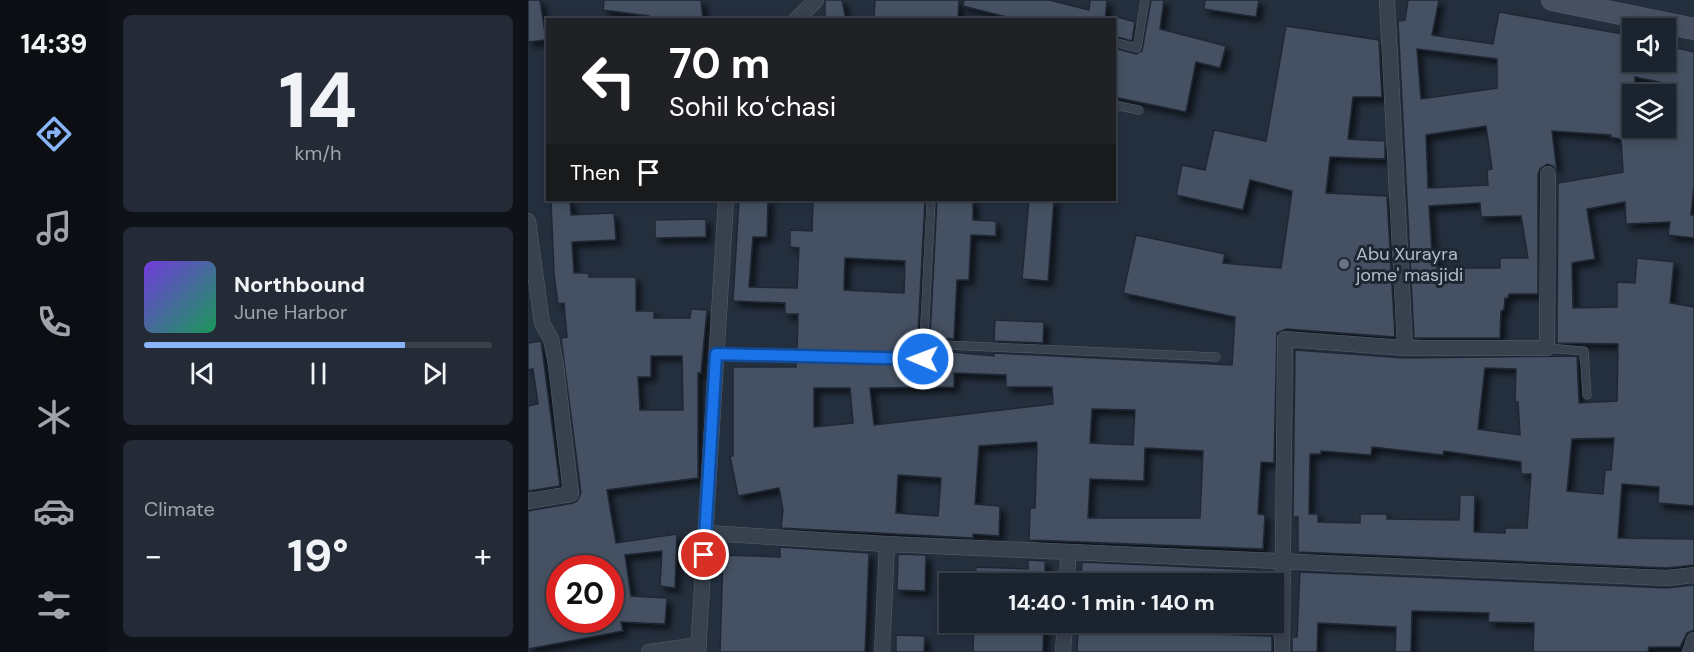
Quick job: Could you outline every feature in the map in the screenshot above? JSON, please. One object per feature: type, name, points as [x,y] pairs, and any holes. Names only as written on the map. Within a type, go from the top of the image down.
[{"type":"main road","points":[[1552,0],[1694,29]]},
{"type":"street","points":[[798,18],[816,0]]},
{"type":"street","points":[[1388,0],[1405,348]]},
{"type":"street","points":[[1282,652],[1285,560],[1285,339],[1405,348],[1547,348],[1548,174]]},
{"type":"street","points":[[649,652],[698,648],[726,201]]},
{"type":"street","points":[[528,221],[535,324],[551,339],[572,494],[528,501]]},
{"type":"street","points":[[706,533],[886,544],[1667,578],[1694,575]]},
{"type":"street","points":[[882,652],[886,544]]},
{"type":"street","points":[[1067,573],[1068,560]]},
{"type":"street","points":[[1064,652],[1065,633]]},
{"type":"street","points":[[1690,652],[1694,640]]},
{"type":"lane","points":[[1116,43],[1137,48],[1145,0]]},
{"type":"lane","points":[[1116,105],[1139,110]]},
{"type":"lane","points":[[716,354],[923,359],[931,201]]},
{"type":"lane","points":[[924,344],[1215,357]]},
{"type":"lane","points":[[1547,348],[1584,351],[1587,394]]},
{"type":"building","points":[[528,0],[540,0],[546,40],[528,42]]},
{"type":"building","points":[[604,0],[701,0],[703,18],[649,18],[649,16],[603,10]]},
{"type":"building","points":[[825,0],[842,0],[846,18],[825,18]]},
{"type":"building","points":[[875,0],[959,0],[958,18],[874,18]]},
{"type":"building","points":[[964,0],[1049,0],[1089,10],[1090,0],[1107,0],[1105,18],[1011,18],[963,6]]},
{"type":"building","points":[[1151,0],[1164,0],[1160,29],[1226,46],[1220,68],[1196,62],[1186,112],[1116,97],[1116,49],[1136,54],[1142,51]]},
{"type":"building","points":[[1205,0],[1259,0],[1256,17],[1204,9]]},
{"type":"building","points":[[1408,0],[1439,0],[1432,35],[1493,44],[1499,12],[1622,34],[1622,72],[1676,72],[1676,48],[1694,52],[1694,185],[1691,215],[1694,215],[1694,238],[1668,235],[1670,222],[1626,224],[1625,202],[1587,209],[1595,259],[1572,263],[1573,308],[1617,307],[1617,282],[1635,283],[1637,258],[1674,262],[1670,303],[1694,307],[1694,506],[1658,503],[1659,487],[1622,484],[1618,538],[1694,539],[1694,565],[1667,568],[1298,552],[1298,517],[1293,517],[1295,350],[1405,358],[1577,356],[1579,403],[1617,401],[1618,344],[1557,343],[1558,175],[1559,183],[1623,172],[1621,139],[1610,137],[1611,135],[1552,131],[1557,172],[1553,166],[1547,164],[1540,169],[1538,174],[1538,294],[1509,294],[1508,298],[1505,298],[1504,310],[1501,311],[1500,338],[1414,338],[1398,21],[1405,20]],"holes":[[[1417,49],[1497,59],[1497,88],[1421,99]],[[1486,126],[1492,169],[1487,170],[1488,185],[1428,188],[1426,135]],[[1480,203],[1481,217],[1521,216],[1528,258],[1500,258],[1500,268],[1437,268],[1437,252],[1432,252],[1429,206]],[[1485,368],[1516,369],[1515,402],[1518,402],[1520,435],[1478,429]],[[1614,438],[1611,470],[1605,470],[1603,494],[1567,491],[1572,439]],[[1372,447],[1443,455],[1444,451],[1521,462],[1521,474],[1531,474],[1527,528],[1505,528],[1505,533],[1474,532],[1475,495],[1460,495],[1459,520],[1387,519],[1387,514],[1360,514],[1360,523],[1318,522],[1318,514],[1309,514],[1310,454],[1321,454],[1321,451],[1371,455]]]},
{"type":"building","points":[[1114,16],[1135,22],[1132,41],[1116,37],[1116,18]]},
{"type":"building","points":[[1286,26],[1379,40],[1382,97],[1353,97],[1348,139],[1385,141],[1385,159],[1330,157],[1326,193],[1387,196],[1395,337],[1286,329],[1277,333],[1274,463],[1261,462],[1258,514],[1265,515],[1263,549],[1029,540],[1030,508],[1035,508],[1037,442],[979,446],[975,504],[1000,506],[999,536],[973,534],[973,538],[781,528],[783,510],[779,488],[738,496],[730,456],[733,456],[733,367],[796,367],[796,362],[923,365],[928,362],[929,350],[994,356],[994,353],[1232,365],[1235,317],[1123,293],[1136,235],[1225,254],[1223,263],[1281,268],[1292,191],[1250,180],[1243,210],[1176,195],[1182,165],[1205,170],[1214,130],[1266,141]],"holes":[[[954,373],[1006,375],[1006,387],[1052,387],[1053,404],[874,425],[870,388],[954,387]],[[814,388],[850,388],[853,423],[814,427]],[[1092,409],[1135,410],[1133,445],[1090,443]],[[1145,448],[1203,451],[1200,518],[1088,518],[1090,479],[1144,481]],[[898,475],[941,478],[938,516],[896,513]]]},
{"type":"building","points":[[551,201],[570,201],[571,215],[614,213],[616,240],[572,242],[574,273],[589,273],[589,277],[636,277],[636,311],[654,311],[654,318],[690,318],[691,309],[707,310],[701,373],[698,373],[698,478],[607,490],[616,543],[677,534],[675,588],[660,586],[662,551],[625,555],[631,596],[667,598],[665,624],[624,622],[624,555],[546,555],[546,633],[612,633],[528,649],[528,511],[573,503],[577,501],[581,493],[561,338],[567,337],[564,303],[558,304],[554,274]],"holes":[[[651,356],[682,356],[683,410],[640,410],[638,377],[651,377]]]},
{"type":"building","points":[[739,201],[768,201],[767,237],[753,237],[749,287],[797,288],[799,248],[790,247],[790,230],[812,231],[813,201],[925,201],[917,353],[797,350],[798,314],[785,314],[785,303],[733,301]],"holes":[[[845,258],[905,261],[904,293],[844,290]]]},
{"type":"building","points":[[937,201],[973,201],[973,220],[996,221],[996,236],[971,235],[969,280],[957,280],[954,339],[930,338]]},
{"type":"building","points":[[1029,201],[1054,201],[1048,281],[1022,279]]},
{"type":"building","points":[[706,219],[706,237],[655,238],[655,220]]},
{"type":"building","points":[[995,320],[1044,322],[1043,343],[994,341]]},
{"type":"building","points":[[541,341],[560,486],[528,491],[528,406],[538,404],[533,369],[528,370],[528,343]]},
{"type":"building","points":[[780,547],[869,553],[865,652],[720,652],[723,555],[780,557]]},
{"type":"building","points":[[898,554],[926,555],[925,591],[897,590]]},
{"type":"building","points":[[1028,560],[1045,561],[1045,573],[976,573],[976,567],[1028,569]]},
{"type":"building","points":[[1082,562],[1257,570],[1257,573],[1082,573]]},
{"type":"building","points":[[1300,572],[1667,588],[1694,585],[1694,630],[1687,633],[1680,647],[1649,647],[1648,652],[1533,652],[1534,623],[1488,622],[1489,613],[1412,611],[1411,652],[1395,652],[1396,627],[1318,623],[1317,652],[1292,652],[1292,637],[1297,637]]},
{"type":"building","points":[[974,633],[1044,633],[1043,652],[973,652]]},
{"type":"building","points":[[1078,633],[1272,636],[1272,652],[1077,652]]},
{"type":"building","points":[[896,635],[925,636],[924,652],[896,652]]},
{"type":"place","name":"Abu Xurayra jome' masjidi","points":[[1344,264]]},
{"type":"route","points":[[704,555],[716,354],[923,359]]}]
